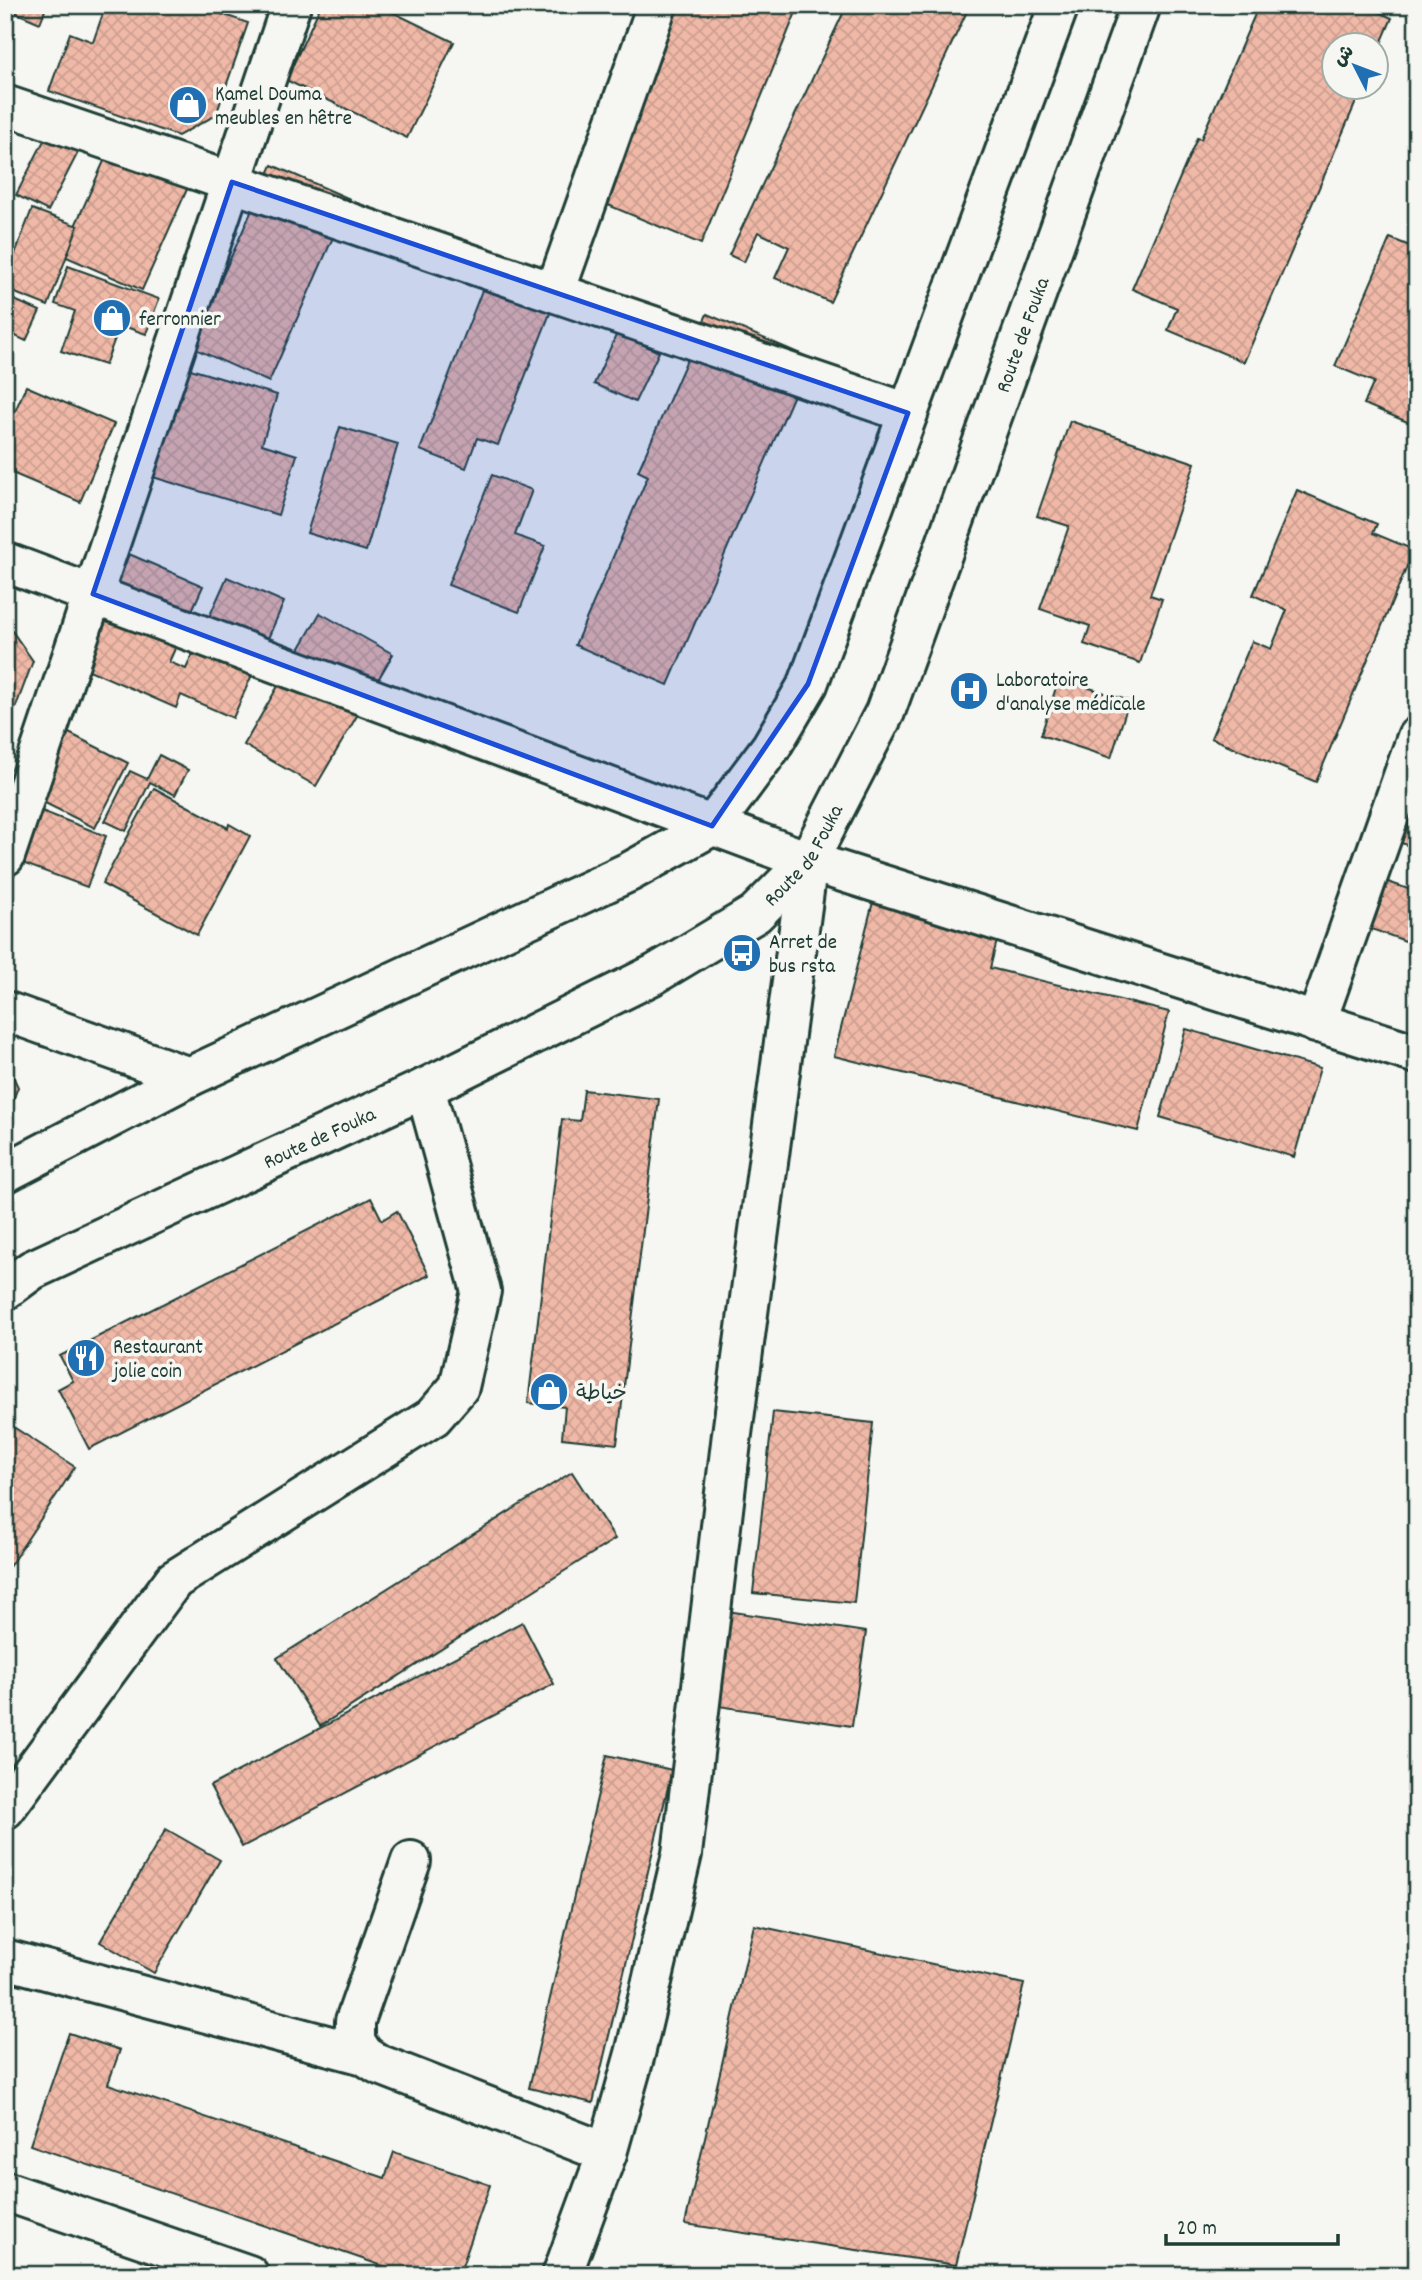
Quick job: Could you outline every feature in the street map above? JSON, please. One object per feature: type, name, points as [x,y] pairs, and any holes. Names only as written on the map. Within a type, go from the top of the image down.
[{"type":"street","points":[[5,856],[291,5]]},
{"type":"street","points":[[555,292],[657,5]]},
{"type":"street","points":[[5,1173],[189,1077],[631,871],[712,826],[771,747],[808,684],[1059,5]]},
{"type":"street","name":"Route de Fouka","points":[[5,1290],[32,1270],[425,1088],[655,974],[755,914],[808,861],[885,712],[1141,5]]},
{"type":"street","points":[[5,105],[908,412]]},
{"type":"street","points":[[5,562],[808,861],[1417,1054]]},
{"type":"street","points":[[1316,1023],[1417,737]]},
{"type":"street","points":[[562,2275],[607,2153],[635,2054],[681,1854],[732,1434],[808,861]]},
{"type":"street","points":[[5,1011],[189,1077]]},
{"type":"street","points":[[5,1809],[174,1580],[433,1417],[459,1387],[481,1291],[425,1088]]},
{"type":"street","points":[[364,2055],[355,2041],[355,2021],[411,1861]]},
{"type":"street","points":[[5,1959],[364,2055],[378,2064],[607,2153]]},
{"type":"street","points":[[5,2191],[249,2275]]},
{"type":"highlighted area","points":[[232,182],[908,413],[808,684],[712,826],[93,594]]},
{"type":"building","points":[[5,5],[47,5],[40,23],[5,8]]},
{"type":"building","points":[[106,5],[196,5],[248,23],[216,115],[178,136],[49,91],[70,33],[93,42]]},
{"type":"building","points":[[321,5],[378,5],[454,42],[407,138],[286,80]]},
{"type":"building","points":[[676,5],[799,5],[701,244],[596,200]]},
{"type":"building","points":[[847,5],[970,5],[830,302],[775,278],[789,247],[758,232],[744,262],[729,255]]},
{"type":"building","points":[[1259,5],[1362,5],[1392,18],[1386,32],[1320,32],[1320,102],[1356,102],[1244,362],[1168,330],[1177,308],[1132,289],[1197,138],[1201,139]]},
{"type":"building","points":[[55,119],[87,135],[48,211],[16,195]]},
{"type":"building","points":[[121,123],[201,158],[142,290],[62,255]]},
{"type":"building","points":[[272,165],[350,199],[269,382],[191,347]]},
{"type":"building","points":[[32,209],[78,226],[48,306],[5,289],[5,280]]},
{"type":"building","points":[[1390,238],[1417,249],[1417,426],[1364,404],[1374,382],[1335,366]]},
{"type":"building","name":"ferronnier","points":[[68,266],[159,299],[146,334],[120,325],[105,365],[61,351],[75,311],[55,304]]},
{"type":"building","points":[[491,267],[558,293],[498,445],[477,438],[466,468],[420,450]]},
{"type":"building","points":[[5,296],[40,311],[26,341],[5,331]]},
{"type":"building","points":[[707,314],[810,358],[668,685],[575,645],[648,476],[638,471]]},
{"type":"building","points":[[617,333],[659,352],[635,402],[594,384]]},
{"type":"building","points":[[187,368],[277,395],[262,444],[297,455],[278,515],[153,477]]},
{"type":"building","points":[[26,386],[114,424],[80,502],[5,470],[5,434]]},
{"type":"building","points":[[1070,421],[1195,463],[1150,595],[1162,599],[1140,663],[1084,644],[1090,626],[1040,609],[1069,526],[1037,516]]},
{"type":"building","points":[[340,427],[398,444],[366,551],[307,533]]},
{"type":"building","points":[[492,475],[532,490],[515,535],[545,546],[519,612],[448,585]]},
{"type":"building","points":[[1297,490],[1377,524],[1373,533],[1414,550],[1316,782],[1211,738],[1252,641],[1271,649],[1287,610],[1253,595]]},
{"type":"building","points":[[129,554],[203,586],[169,662],[186,669],[227,577],[284,602],[233,718],[181,695],[176,708],[80,666]]},
{"type":"building","points":[[320,613],[393,654],[316,786],[244,745]]},
{"type":"building","points":[[5,621],[33,661],[15,709],[5,706]]},
{"type":"building","points":[[1059,678],[1129,701],[1111,758],[1041,735]]},
{"type":"building","points":[[5,708],[13,711],[5,734]]},
{"type":"building","points":[[63,730],[128,763],[95,828],[29,795]]},
{"type":"building","points":[[159,755],[188,770],[175,795],[150,782],[126,831],[105,821],[130,771],[147,779]]},
{"type":"building","points":[[1417,773],[1417,849],[1391,839]]},
{"type":"building","points":[[154,788],[228,828],[229,824],[250,836],[197,935],[102,884]]},
{"type":"building","points":[[34,808],[106,836],[87,887],[14,860]]},
{"type":"building","points":[[1388,882],[1417,892],[1417,945],[1371,929]]},
{"type":"building","points":[[876,890],[1002,921],[990,968],[1169,1012],[1138,1131],[834,1056]]},
{"type":"building","points":[[1186,1029],[1320,1068],[1294,1157],[1160,1117]]},
{"type":"building","points":[[5,1065],[18,1087],[11,1105],[5,1107]]},
{"type":"building","points":[[584,1090],[659,1099],[617,1444],[562,1438],[565,1407],[528,1403],[562,1119],[580,1121]]},
{"type":"building","points":[[371,1198],[382,1220],[397,1211],[429,1275],[89,1449],[58,1389],[73,1381],[60,1356]]},
{"type":"building","points":[[773,1412],[873,1423],[854,1603],[753,1593]]},
{"type":"building","points":[[12,1426],[75,1467],[5,1573],[5,1436]]},
{"type":"building","points":[[572,1472],[615,1539],[320,1726],[277,1658]]},
{"type":"building","points":[[727,1611],[866,1632],[852,1726],[712,1705]]},
{"type":"building","points":[[522,1622],[554,1684],[242,1847],[210,1786]]},
{"type":"building","points":[[607,1755],[672,1770],[593,2103],[529,2088]]},
{"type":"building","points":[[166,1829],[220,1860],[154,1973],[100,1942]]},
{"type":"building","points":[[754,1925],[1024,1984],[956,2265],[685,2224]]},
{"type":"building","points":[[69,2033],[120,2050],[108,2084],[385,2178],[394,2152],[490,2185],[459,2275],[409,2275],[30,2145]]},
{"type":"building","points":[[1060,2268],[1095,2275],[1058,2275]]},
{"type":"place","name":"Kamel Douma meubles en hêtre","points":[[188,105]]},
{"type":"place","name":"ferronnier","points":[[112,318]]},
{"type":"place","name":"Laboratoire d'analyse médicale","points":[[969,691]]},
{"type":"place","name":"Arret de bus rsta","points":[[742,953]]},
{"type":"place","name":"Restaurant jolie coin","points":[[86,1358]]},
{"type":"place","name":"خياطة","points":[[549,1392]]}]
